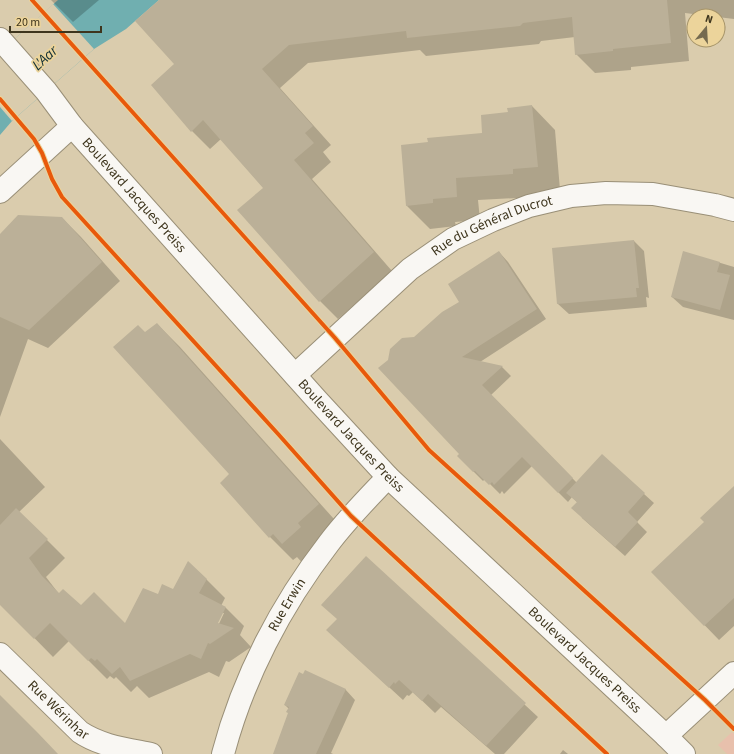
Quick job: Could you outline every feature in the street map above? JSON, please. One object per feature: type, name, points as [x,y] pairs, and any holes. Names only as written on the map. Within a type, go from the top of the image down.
[{"type":"street","name":"Boulevard Jacques Preiss","points":[[3,43],[46,91],[72,126],[388,477],[677,749]]},
{"type":"street","points":[[0,192],[72,126]]},
{"type":"street","name":"Rue du Général Ducrot","points":[[295,375],[410,269],[453,239],[493,220],[522,209],[571,196],[606,193],[630,193],[653,194],[715,205],[734,210]]},
{"type":"street","name":"Rue Erwin","points":[[222,754],[233,720],[250,677],[266,643],[287,605],[329,542],[388,477]]},
{"type":"street","name":"Rue Wérinhar","points":[[0,654],[80,732],[90,739],[102,744],[151,754]]},
{"type":"street","points":[[677,749],[734,673]]},
{"type":"shaded area","points":[[732,732],[734,734],[734,754],[727,754],[718,745]]},
{"type":"water","name":"L'Aar","points":[[58,0],[159,0],[126,29],[94,49],[12,121],[0,135],[0,52]]},
{"type":"pier","points":[[53,4],[94,49],[12,121],[0,107],[0,52]]},
{"type":"building","points":[[159,0],[667,0],[671,43],[613,49],[613,51],[575,55],[572,17],[523,23],[520,26],[407,38],[406,31],[289,45],[262,69],[313,126],[305,133],[314,143],[294,160],[374,252],[319,302],[237,210],[263,188],[203,120],[191,132],[151,85],[174,64],[135,21]]},
{"type":"building","points":[[532,105],[538,167],[513,169],[513,174],[456,178],[457,197],[433,199],[433,203],[406,206],[401,145],[428,142],[427,138],[482,133],[481,115],[508,112],[507,108]]},
{"type":"building","points":[[18,215],[62,217],[102,262],[29,330],[0,317],[0,234]]},
{"type":"building","points":[[634,240],[639,288],[636,288],[637,297],[557,304],[552,248]]},
{"type":"building","points":[[499,251],[537,309],[462,357],[503,366],[482,385],[573,478],[558,493],[522,457],[494,485],[492,482],[489,485],[457,456],[459,454],[378,368],[388,360],[390,349],[402,338],[414,337],[442,312],[459,302],[448,284]]},
{"type":"building","points":[[683,251],[720,262],[717,272],[730,275],[720,310],[671,297]]},
{"type":"building","points":[[157,323],[319,504],[298,523],[301,527],[282,544],[273,534],[269,538],[220,483],[229,474],[113,347],[138,325],[145,332]]},
{"type":"building","points":[[602,454],[645,493],[628,512],[638,522],[615,547],[571,508],[577,502],[566,493]]},
{"type":"building","points":[[734,486],[734,598],[704,626],[651,572],[704,522],[700,518]]},
{"type":"building","points":[[16,508],[48,539],[29,558],[42,576],[59,593],[63,589],[81,605],[94,592],[125,623],[143,588],[158,594],[162,584],[173,589],[188,561],[207,579],[199,593],[226,607],[218,623],[234,628],[210,644],[208,643],[201,659],[190,654],[130,681],[120,667],[112,674],[97,659],[95,661],[91,658],[88,661],[50,623],[34,639],[0,605],[0,525]]},
{"type":"building","points":[[366,556],[526,703],[486,746],[428,694],[422,701],[399,680],[395,684],[394,682],[389,688],[326,630],[337,619],[321,605]]},
{"type":"building","points":[[305,670],[346,689],[316,754],[273,754],[288,713],[286,712],[289,707],[284,705],[299,672],[303,674]]},
{"type":"building","points":[[0,695],[37,732],[58,754],[0,754]]},
{"type":"cycle path","points":[[32,0],[335,338],[429,450],[705,700],[734,729]]},
{"type":"cycle path","points":[[0,99],[34,139],[62,197],[351,516],[607,754]]}]
